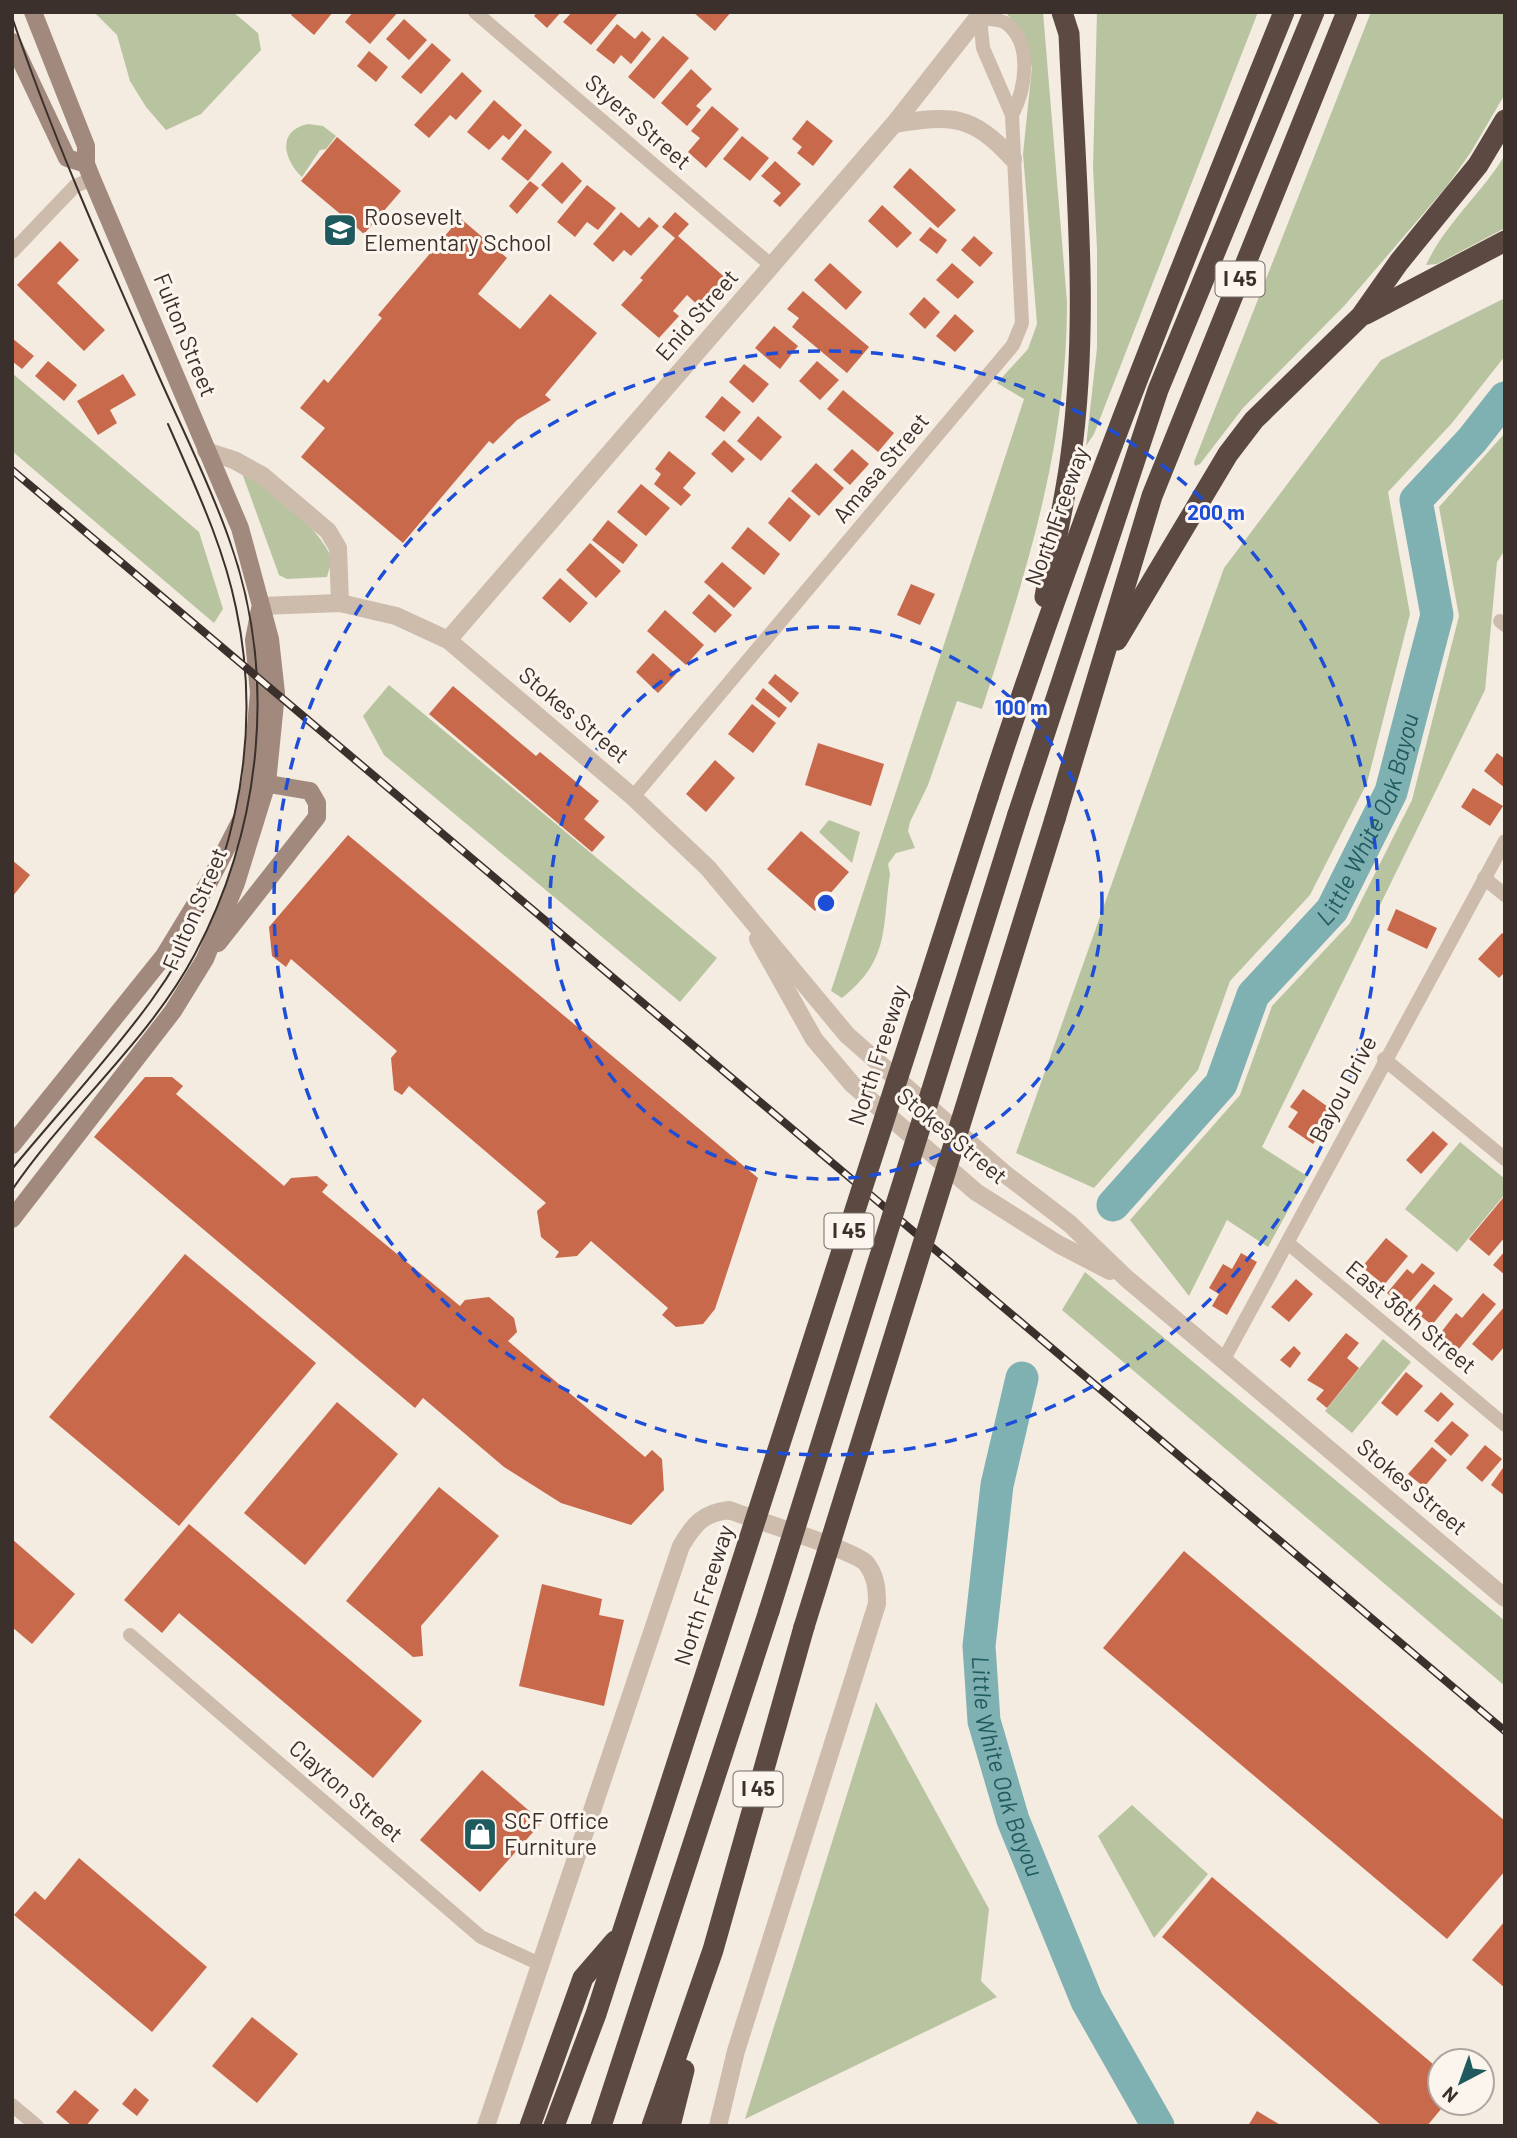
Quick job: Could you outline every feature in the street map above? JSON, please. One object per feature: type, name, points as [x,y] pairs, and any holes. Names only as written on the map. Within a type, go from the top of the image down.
[{"type":"highway","points":[[1034,654],[1071,455],[1080,318],[1078,184],[1069,34],[1062,12]]},
{"type":"highway","points":[[1069,34],[1074,12]]},
{"type":"highway","name":"North Freeway","points":[[554,2126],[624,1931],[1034,654],[1139,372],[1284,12]]},
{"type":"highway","points":[[601,2126],[769,1611],[1018,814],[1158,390],[1314,12]]},
{"type":"highway","name":"I 45","points":[[652,2126],[713,1950],[804,1627],[1104,664],[1135,546],[1347,12]]},
{"type":"highway","points":[[1104,664],[1228,454],[1254,420],[1361,316],[1399,262],[1478,165],[1505,120]]},
{"type":"highway","points":[[1361,316],[1505,241]]},
{"type":"highway","points":[[530,2126],[583,1978],[624,1931]]},
{"type":"highway","points":[[670,2126],[713,1950]]},
{"type":"main road","name":"Fulton Street","points":[[12,1219],[29,1193],[140,1056],[173,1011],[205,959],[236,883],[276,693],[270,639],[240,528],[89,171],[86,146],[33,12]]},
{"type":"main road","name":"Fulton Street","points":[[12,42],[67,158],[89,171]]},
{"type":"main road","name":"Fulton Street","points":[[12,1145],[164,956],[209,882],[259,782]]},
{"type":"main road","points":[[205,959],[317,817],[317,803],[310,790],[259,782]]},
{"type":"street","name":"Styers Street","points":[[475,12],[772,266]]},
{"type":"street","name":"Enid Street","points":[[448,640],[894,124],[978,14]]},
{"type":"street","name":"Amasa Street","points":[[633,797],[1013,345],[1022,323],[1012,115],[983,48],[978,14],[1005,22],[1017,37],[1024,58],[1024,79],[1012,115]]},
{"type":"street","points":[[894,124],[953,119],[975,125],[991,136],[1013,159]]},
{"type":"street","points":[[12,252],[89,171]]},
{"type":"street","points":[[206,451],[234,460],[263,476],[328,531],[338,548],[340,603]]},
{"type":"street","name":"Stokes Street","points":[[261,606],[340,603],[396,615],[448,640],[633,797],[708,868],[847,1035],[1005,1174],[1070,1224],[1126,1279],[1505,1598]]},
{"type":"street","name":"Bayou Drive","points":[[1224,1359],[1289,1244],[1384,1059],[1505,841]]},
{"type":"street","points":[[1484,878],[1505,895]]},
{"type":"street","name":"Stokes Street","points":[[745,914],[777,978],[814,1039],[852,1084],[976,1192],[1058,1244],[1126,1279]]},
{"type":"street","points":[[1384,1059],[1505,1159]]},
{"type":"street","name":"East 36th Street","points":[[1289,1244],[1505,1425]]},
{"type":"street","points":[[486,2126],[542,1965],[667,1580],[690,1531],[711,1512],[729,1510],[864,1561],[878,1586],[877,1604],[736,2051],[718,2126]]},
{"type":"street","name":"Clayton Street","points":[[130,1636],[481,1937],[542,1965]]},
{"type":"street","points":[[12,2105],[37,2126]]},
{"type":"green space","points":[[94,12],[233,12],[258,33],[261,50],[201,114],[166,130],[146,107],[130,81],[117,35]]},
{"type":"green space","points":[[1005,12],[1043,12],[1067,302],[1065,356],[1052,459],[1028,559],[982,709],[957,701],[928,785],[910,822],[908,831],[915,848],[896,853],[888,864],[890,874],[884,927],[876,957],[858,984],[842,998],[831,991],[1024,399],[997,383],[1028,349],[1037,324],[1023,154],[1032,67],[1019,27]]},
{"type":"green space","points":[[1097,12],[1258,12],[1094,434],[1086,446],[1097,348],[1097,249],[1093,167]]},
{"type":"green space","points":[[1371,12],[1505,12],[1505,94],[1471,152],[1447,186],[1345,305],[1243,408],[1200,464],[1195,466],[1194,462]]},
{"type":"green space","points":[[308,124],[323,126],[336,136],[326,149],[320,150],[302,177],[291,163],[286,147],[291,133]]},
{"type":"green space","points":[[1505,155],[1505,228],[1437,264],[1426,265],[1453,222]]},
{"type":"green space","points":[[1505,298],[1505,356],[1452,423],[1388,492],[1410,614],[1367,783],[1310,895],[1230,981],[1198,1070],[1094,1188],[1016,1153],[1224,568],[1381,360]]},
{"type":"green space","points":[[12,373],[199,532],[223,609],[214,623],[12,451]]},
{"type":"green space","points":[[1505,433],[1505,550],[1497,562],[1485,690],[1262,1147],[1307,1176],[1268,1247],[1227,1220],[1189,1296],[1130,1220],[1240,1095],[1272,1006],[1350,923],[1412,800],[1459,616],[1439,507]]},
{"type":"green space","points":[[242,473],[280,499],[316,534],[332,559],[327,577],[287,579],[279,575]]},
{"type":"green space","points":[[389,685],[717,958],[680,1002],[384,755],[363,716]]},
{"type":"green space","points":[[829,820],[860,832],[852,863],[819,832]]},
{"type":"green space","points":[[1460,1142],[1505,1179],[1505,1194],[1457,1252],[1405,1209]]},
{"type":"green space","points":[[1085,1272],[1505,1621],[1505,1686],[1062,1310]]},
{"type":"green space","points":[[1383,1339],[1411,1362],[1352,1433],[1325,1411]]},
{"type":"green space","points":[[876,1702],[989,1909],[981,1981],[997,1997],[745,2119]]},
{"type":"green space","points":[[1132,1805],[1208,1874],[1154,1938],[1098,1836]]},
{"type":"building","points":[[293,12],[333,12],[314,35],[291,15]]},
{"type":"building","points":[[353,12],[398,12],[370,44],[345,22]]},
{"type":"building","points":[[537,12],[561,12],[547,28],[534,16]]},
{"type":"building","points":[[572,12],[619,12],[591,45],[563,22]]},
{"type":"building","points":[[693,12],[731,12],[715,31]]},
{"type":"building","points":[[404,19],[427,40],[409,60],[386,39]]},
{"type":"building","points":[[617,24],[635,39],[642,31],[651,39],[631,64],[621,55],[614,64],[596,50]]},
{"type":"building","points":[[663,36],[689,58],[654,99],[628,77]]},
{"type":"building","points":[[432,43],[451,60],[421,94],[401,77]]},
{"type":"building","points":[[369,51],[388,67],[376,82],[357,66]]},
{"type":"building","points":[[691,69],[712,89],[696,106],[701,110],[687,126],[661,103]]},
{"type":"building","points":[[462,72],[482,91],[456,120],[450,115],[429,138],[414,125]]},
{"type":"building","points":[[494,100],[522,125],[509,140],[503,135],[489,150],[467,132]]},
{"type":"building","points":[[712,106],[739,129],[706,168],[688,152],[700,138],[691,131]]},
{"type":"building","points":[[807,120],[833,141],[813,166],[797,153],[802,147],[792,139]]},
{"type":"building","points":[[525,129],[552,152],[528,181],[501,159]]},
{"type":"building","points":[[742,136],[769,158],[750,181],[723,159]]},
{"type":"building","points":[[337,137],[401,191],[364,234],[301,181]]},
{"type":"building","points":[[775,161],[801,184],[780,207],[773,201],[781,193],[761,176]]},
{"type":"building","points":[[562,162],[582,181],[562,204],[541,185]]},
{"type":"building","points":[[910,168],[956,210],[938,228],[893,187]]},
{"type":"building","points":[[530,181],[539,188],[517,214],[509,206]]},
{"type":"building","points":[[587,185],[616,208],[598,230],[587,222],[575,237],[557,222]]},
{"type":"building","points":[[882,205],[912,233],[897,248],[868,221]]},
{"type":"building","points":[[621,212],[639,228],[649,217],[659,226],[631,256],[624,250],[613,262],[593,244]]},
{"type":"building","points":[[675,212],[689,224],[678,236],[729,281],[703,310],[687,295],[673,311],[679,316],[659,338],[621,305],[643,280],[640,278],[675,238],[662,227]]},
{"type":"building","points":[[460,218],[507,258],[478,294],[520,329],[550,294],[597,333],[545,395],[551,400],[517,420],[493,444],[489,441],[403,543],[301,457],[325,428],[300,408],[324,379],[328,383],[382,318],[378,315]]},
{"type":"building","points":[[930,227],[947,240],[937,254],[919,240]]},
{"type":"building","points":[[974,236],[993,253],[980,267],[961,250]]},
{"type":"building","points":[[60,241],[79,260],[57,283],[105,330],[84,351],[17,285]]},
{"type":"building","points":[[830,263],[862,292],[846,310],[814,280]]},
{"type":"building","points":[[952,263],[974,282],[958,299],[936,280]]},
{"type":"building","points":[[803,291],[869,347],[847,373],[792,327],[799,318],[787,309]]},
{"type":"building","points":[[924,297],[940,312],[925,329],[909,314]]},
{"type":"building","points":[[955,314],[974,331],[955,352],[936,336]]},
{"type":"building","points":[[774,326],[798,346],[780,369],[755,348]]},
{"type":"building","points":[[12,338],[34,356],[22,369],[12,361]]},
{"type":"building","points":[[48,361],[77,385],[64,401],[35,376]]},
{"type":"building","points":[[817,361],[839,380],[820,400],[799,381]]},
{"type":"building","points":[[744,364],[769,384],[753,403],[729,382]]},
{"type":"building","points":[[123,374],[136,395],[110,410],[117,423],[98,435],[77,401]]},
{"type":"building","points":[[843,390],[894,433],[878,452],[827,409]]},
{"type":"building","points":[[722,396],[741,412],[724,432],[705,417]]},
{"type":"building","points":[[758,416],[782,437],[761,461],[737,441]]},
{"type":"building","points":[[724,440],[745,459],[732,473],[711,454]]},
{"type":"building","points":[[852,449],[869,464],[850,485],[833,470]]},
{"type":"building","points":[[669,451],[696,473],[683,488],[691,495],[681,506],[654,484],[661,474],[655,469]]},
{"type":"building","points":[[816,463],[844,488],[819,516],[791,491]]},
{"type":"building","points":[[641,484],[670,508],[646,536],[617,512]]},
{"type":"building","points":[[789,497],[811,516],[790,542],[768,523]]},
{"type":"building","points":[[608,520],[638,545],[623,564],[592,540]]},
{"type":"building","points":[[748,527],[780,554],[764,575],[731,548]]},
{"type":"building","points":[[590,543],[621,571],[596,598],[566,570]]},
{"type":"building","points":[[722,562],[752,588],[734,608],[704,582]]},
{"type":"building","points":[[560,578],[588,603],[570,623],[542,598]]},
{"type":"building","points":[[911,584],[935,594],[920,625],[897,615]]},
{"type":"building","points":[[709,594],[732,615],[715,633],[692,613]]},
{"type":"building","points":[[665,610],[704,645],[686,665],[647,631]]},
{"type":"building","points":[[653,653],[676,674],[658,693],[636,672]]},
{"type":"building","points":[[775,674],[799,693],[791,703],[768,683]]},
{"type":"building","points":[[453,686],[536,756],[540,752],[599,801],[584,819],[605,837],[592,852],[429,714]]},
{"type":"building","points":[[763,688],[787,708],[779,718],[755,699]]},
{"type":"building","points":[[752,704],[776,723],[753,753],[728,734]]},
{"type":"building","points":[[818,743],[884,764],[871,806],[805,785]]},
{"type":"building","points":[[1497,753],[1505,759],[1505,788],[1484,771]]},
{"type":"building","points":[[715,760],[735,778],[706,812],[686,794]]},
{"type":"building","points":[[1473,788],[1503,806],[1490,826],[1461,807]]},
{"type":"building","points":[[801,831],[849,872],[815,911],[767,869]]},
{"type":"building","points":[[348,835],[758,1178],[715,1309],[703,1324],[676,1327],[662,1315],[668,1308],[591,1241],[577,1256],[555,1258],[559,1252],[541,1237],[537,1211],[546,1203],[409,1086],[402,1095],[394,1090],[391,1058],[397,1051],[291,959],[286,967],[272,956],[269,927]]},
{"type":"building","points":[[12,860],[30,875],[12,897]]},
{"type":"building","points":[[1396,909],[1437,928],[1427,949],[1387,930]]},
{"type":"building","points":[[1502,933],[1505,936],[1505,972],[1499,978],[1478,959]]},
{"type":"building","points":[[145,1077],[172,1077],[183,1086],[176,1094],[284,1186],[291,1178],[317,1176],[328,1185],[322,1192],[460,1306],[465,1300],[489,1297],[514,1318],[517,1332],[508,1341],[645,1457],[652,1450],[662,1459],[664,1490],[631,1525],[561,1503],[504,1467],[423,1398],[415,1408],[94,1137]]},
{"type":"building","points":[[1303,1089],[1335,1112],[1313,1144],[1288,1127],[1298,1112],[1290,1107]]},
{"type":"building","points":[[1433,1131],[1448,1144],[1421,1174],[1406,1160]]},
{"type":"building","points":[[1503,1198],[1505,1237],[1489,1256],[1469,1239]]},
{"type":"building","points":[[1386,1238],[1408,1256],[1384,1285],[1362,1267]]},
{"type":"building","points":[[1505,1251],[1505,1275],[1493,1265]]},
{"type":"building","points":[[1241,1253],[1257,1262],[1227,1315],[1212,1306],[1219,1294],[1209,1288],[1223,1264],[1232,1269]]},
{"type":"building","points":[[185,1254],[316,1363],[179,1526],[49,1417]]},
{"type":"building","points":[[1422,1263],[1435,1273],[1405,1308],[1387,1293],[1407,1269],[1413,1274]]},
{"type":"building","points":[[1296,1279],[1313,1294],[1289,1322],[1271,1307]]},
{"type":"building","points":[[1434,1284],[1453,1299],[1432,1325],[1413,1310]]},
{"type":"building","points":[[1483,1293],[1496,1304],[1458,1350],[1439,1335],[1456,1313],[1462,1318]]},
{"type":"building","points":[[1505,1306],[1505,1346],[1492,1361],[1472,1344]]},
{"type":"building","points":[[1346,1333],[1359,1343],[1347,1358],[1359,1368],[1327,1408],[1316,1399],[1324,1390],[1307,1380]]},
{"type":"building","points":[[1294,1346],[1301,1353],[1290,1368],[1280,1360]]},
{"type":"building","points":[[1406,1372],[1423,1386],[1397,1416],[1381,1403]]},
{"type":"building","points":[[1441,1392],[1454,1404],[1438,1422],[1424,1411]]},
{"type":"building","points":[[337,1402],[398,1454],[305,1565],[244,1513]]},
{"type":"building","points":[[1452,1421],[1469,1435],[1451,1456],[1434,1441]]},
{"type":"building","points":[[1485,1445],[1502,1459],[1482,1482],[1466,1468]]},
{"type":"building","points":[[1432,1447],[1447,1460],[1424,1487],[1408,1474]]},
{"type":"building","points":[[1505,1465],[1505,1496],[1491,1485]]},
{"type":"building","points":[[439,1487],[499,1536],[421,1626],[423,1656],[413,1657],[346,1601]]},
{"type":"building","points":[[189,1524],[422,1721],[373,1778],[179,1613],[162,1633],[124,1600]]},
{"type":"building","points":[[12,1539],[75,1594],[32,1644],[12,1627]]},
{"type":"building","points":[[1184,1551],[1505,1821],[1505,1871],[1447,1939],[1103,1648]]},
{"type":"building","points":[[542,1584],[602,1599],[599,1615],[624,1620],[604,1706],[519,1686]]},
{"type":"building","points":[[482,1770],[542,1822],[480,1892],[420,1840]]},
{"type":"building","points":[[79,1858],[207,1967],[152,2032],[14,1915],[35,1891],[45,1900]]},
{"type":"building","points":[[1212,1877],[1426,2058],[1426,2117],[1434,2117],[1427,2126],[1382,2126],[1162,1937]]},
{"type":"building","points":[[1505,1921],[1505,1988],[1472,1960]]},
{"type":"building","points":[[252,2017],[298,2054],[257,2103],[212,2066]]},
{"type":"building","points":[[135,2088],[149,2100],[137,2116],[122,2104]]},
{"type":"building","points":[[75,2090],[99,2110],[86,2126],[72,2126],[56,2112]]},
{"type":"building","points":[[1257,2111],[1282,2126],[1248,2126]]},
{"type":"waterway","name":"Little White Oak Bayou","points":[[1113,1205],[1221,1084],[1253,995],[1332,910],[1391,792],[1437,615],[1416,500],[1472,440],[1505,398]]},
{"type":"waterway","name":"Little White Oak Bayou","points":[[1022,1378],[997,1485],[979,1646],[984,1721],[1013,1820],[1087,2001],[1158,2126]]},
{"type":"tram line","points":[[12,17],[77,187],[229,539],[244,591],[254,643],[257,697],[256,750],[248,803],[235,855],[218,905],[195,954],[176,986],[131,1046],[34,1160],[12,1190]]},
{"type":"tram line","points":[[12,1169],[135,1023],[179,958],[203,912],[235,814],[243,762],[246,711],[244,659],[236,608],[216,537],[168,424]]},
{"type":"railway","points":[[12,470],[1505,1731]]},
{"type":"place","name":"Roosevelt Elementary School","points":[[340,230]]},
{"type":"place","name":"SCF Office Furniture","points":[[480,1834]]}]
